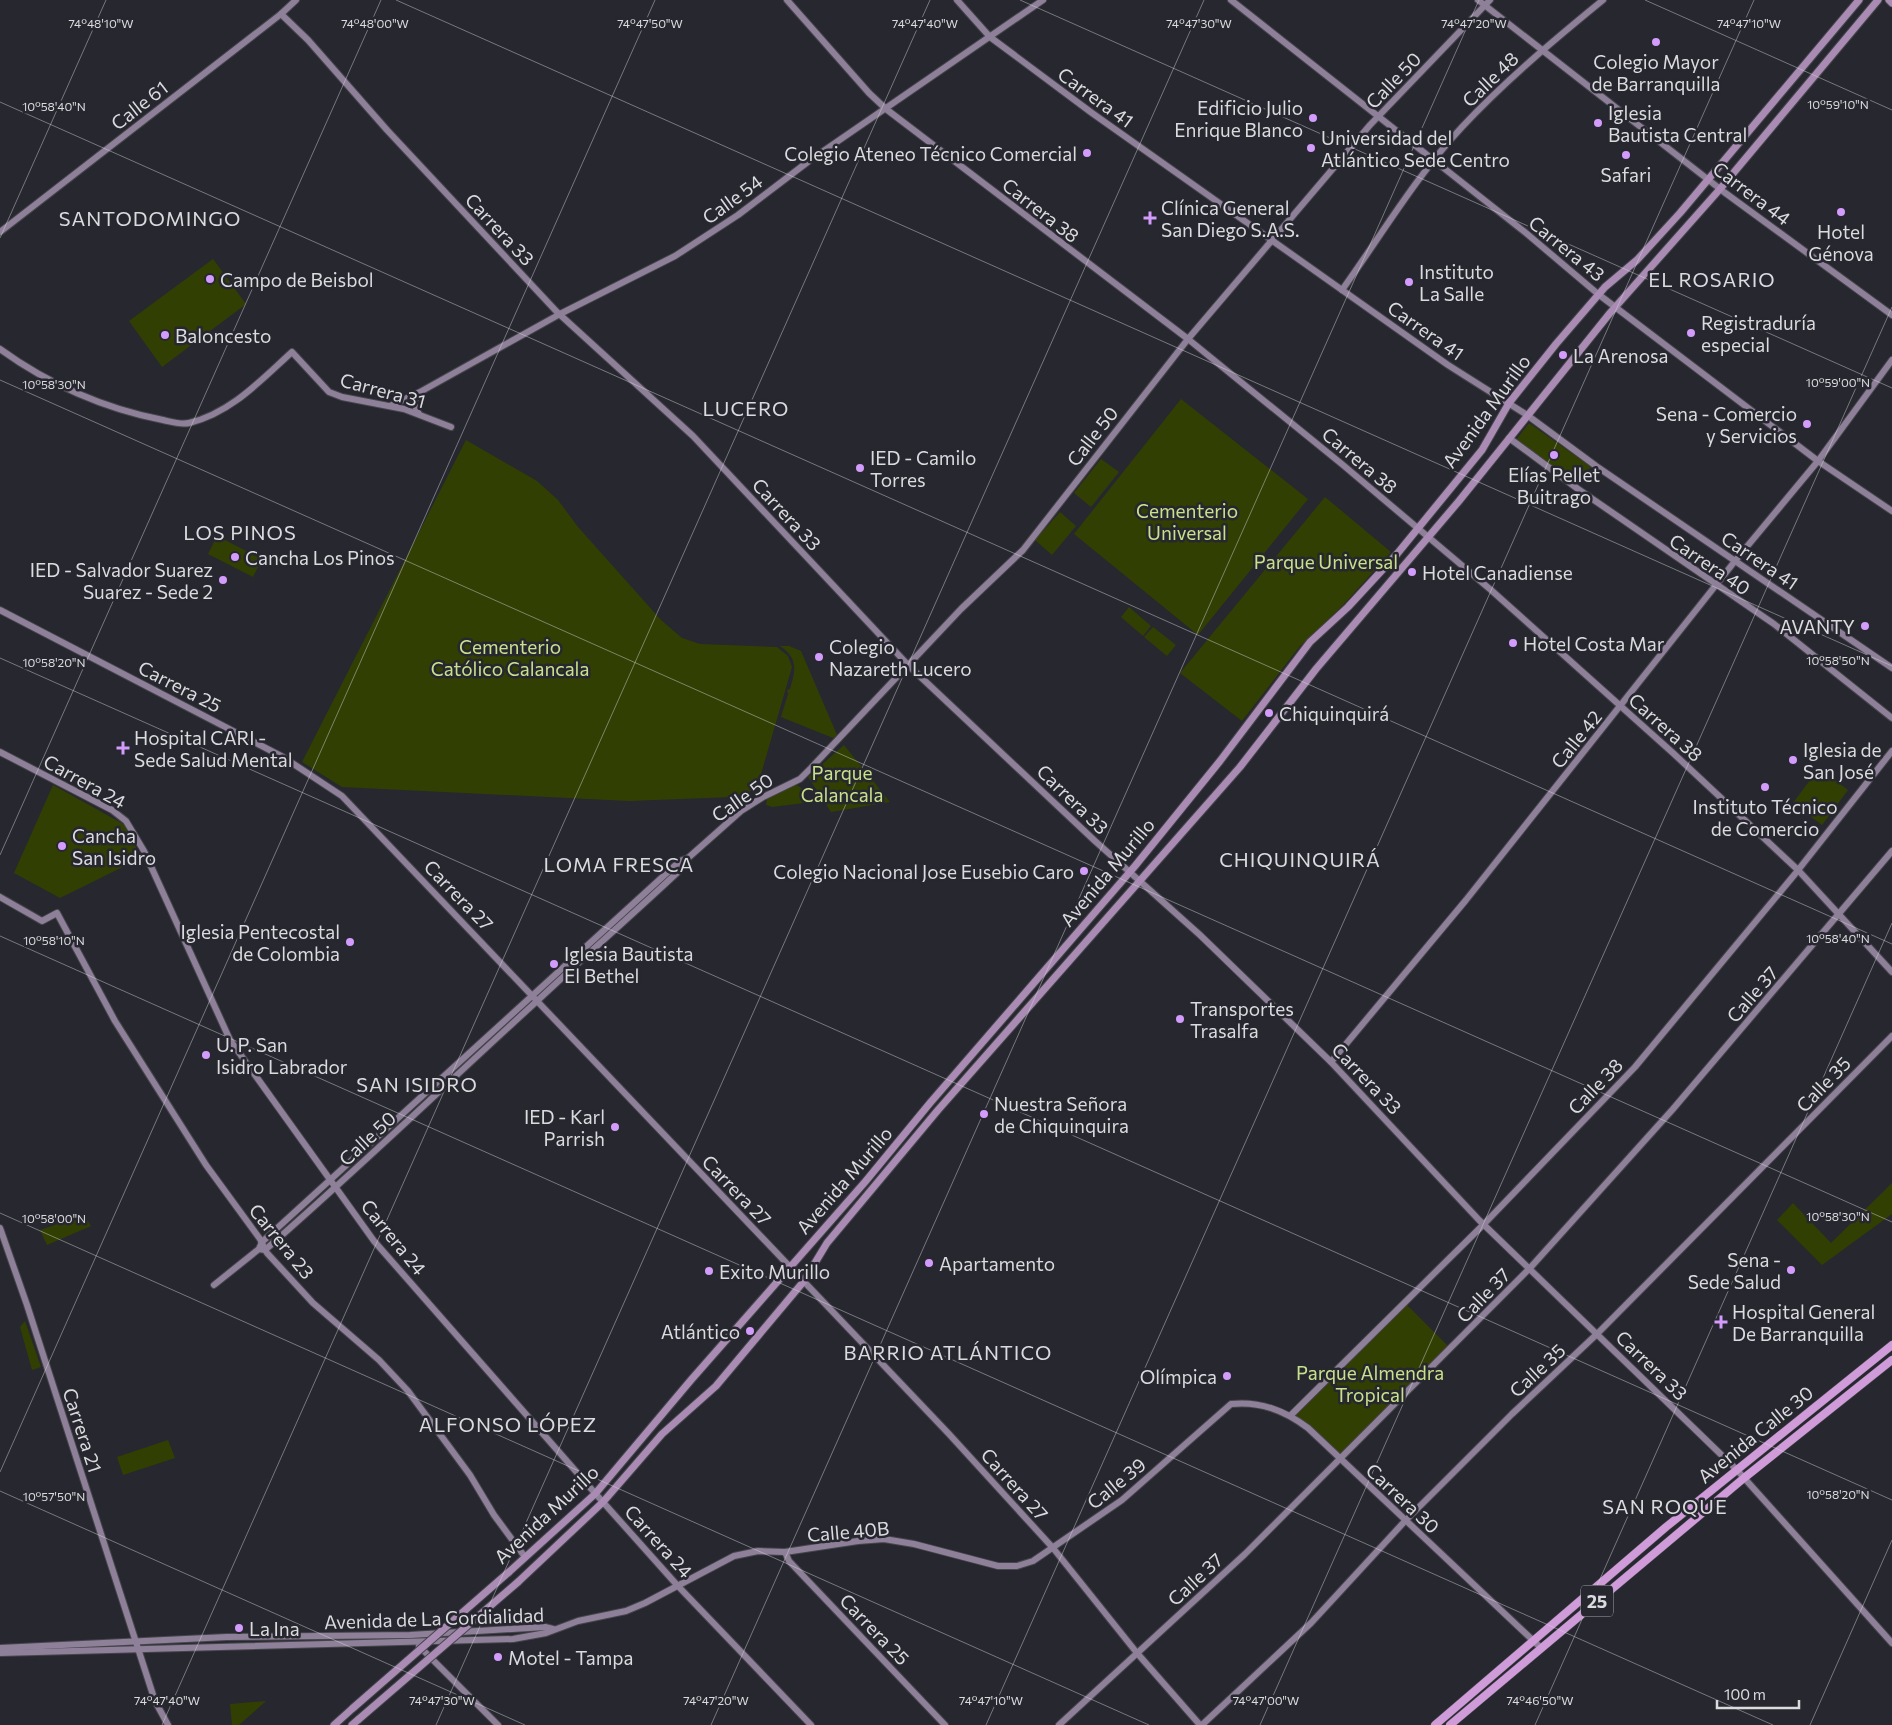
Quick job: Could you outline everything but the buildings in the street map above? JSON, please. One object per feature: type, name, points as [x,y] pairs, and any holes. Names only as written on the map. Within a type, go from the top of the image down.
[{"type":"highway","name":"Avenida Calle 30","points":[[1435,1725],[1666,1527],[1892,1345]]},
{"type":"highway","name":"Avenida Calle 30","points":[[1450,1725],[1540,1647],[1744,1478],[1892,1360]]},
{"type":"main road","name":"Avenida Murillo","points":[[334,1725],[595,1494],[691,1380],[1129,873],[1220,761],[1310,642],[1348,607],[1388,565],[1482,450],[1509,404],[1598,294],[1644,253],[1859,0]]},
{"type":"main road","name":"Avenida Murillo","points":[[352,1725],[518,1582],[603,1502],[662,1434],[716,1386],[804,1280],[827,1243],[920,1131],[1240,768],[1316,669],[1510,438],[1616,306],[1720,189],[1878,0]]},
{"type":"main road","points":[[1889,0],[1892,3]]},
{"type":"street","name":"Calle 61","points":[[0,232],[281,14],[296,0]]},
{"type":"street","name":"Carrera 38","points":[[786,0],[886,109],[1188,339],[1428,536],[1621,707],[1798,870],[1892,972]]},
{"type":"street","name":"Carrera 41","points":[[957,0],[990,38],[1092,113],[1448,365],[1527,415],[1596,466],[1892,668]]},
{"type":"street","name":"Calle 54","points":[[390,406],[420,392],[560,314],[682,252],[738,215],[809,161],[1044,0]]},
{"type":"street","name":"Carrera 43","points":[[1231,0],[1434,160],[1598,294],[1818,461],[1892,511]]},
{"type":"street","name":"Carrera 44","points":[[1478,0],[1708,180],[1892,315]]},
{"type":"street","name":"Calle 50","points":[[214,1285],[262,1249],[337,1187],[680,861],[688,858],[741,811],[770,793],[800,779],[961,609],[1023,550],[1188,339],[1378,116],[1490,0]]},
{"type":"street","name":"Calle 48","points":[[1342,290],[1434,160],[1461,128],[1542,50],[1603,0]]},
{"type":"street","name":"Carrera 33","points":[[281,14],[308,40],[387,130],[560,314],[693,436],[909,666],[1129,873],[1200,935],[1331,1062],[1484,1224],[1737,1470],[1892,1643]]},
{"type":"street","name":"Carrera 31","points":[[0,349],[48,380],[72,391],[144,417],[184,424],[214,414],[242,398],[292,352],[329,392],[342,397],[390,406],[419,414],[452,427]]},
{"type":"street","name":"Calle 42","points":[[1331,1062],[1466,900],[1735,561],[1818,461],[1892,360]]},
{"type":"street","points":[[419,414],[413,402],[420,392]]},
{"type":"street","name":"Carrera 40","points":[[1510,438],[1578,490],[1716,587],[1774,624],[1892,718]]},
{"type":"street","name":"Carrera 25","points":[[0,610],[284,757],[342,796]]},
{"type":"street","name":"Calle 38","points":[[1290,1416],[1484,1224],[1635,1067],[1798,870],[1892,751]]},
{"type":"street","name":"Carrera 24","points":[[0,752],[112,810],[134,830],[230,1040],[374,1241],[677,1585],[811,1725]]},
{"type":"street","name":"Carrera 27","points":[[342,796],[535,997],[690,1163],[791,1266],[1053,1548],[1137,1653],[1201,1725]]},
{"type":"street","name":"Calle 37","points":[[1059,1725],[1245,1554],[1530,1268],[1673,1109],[1892,851]]},
{"type":"street","name":"Carrera 23","points":[[0,897],[42,920],[57,913],[115,1021],[206,1165],[262,1242]]},
{"type":"street","name":"Calle 50","points":[[262,1249],[262,1242],[535,997]]},
{"type":"street","name":"Calle 35","points":[[1201,1725],[1311,1624],[1406,1521],[1512,1414],[1598,1334],[1892,1036]]},
{"type":"street","name":"Carrera 21","points":[[0,1228],[155,1701],[168,1725]]},
{"type":"street","name":"Carrera 23","points":[[262,1249],[313,1303],[379,1360],[408,1391],[470,1475],[494,1515],[525,1557]]},
{"type":"street","name":"Carrera 30","points":[[1230,1404],[1257,1403],[1290,1416],[1308,1428],[1540,1647]]},
{"type":"street","name":"Calle 39","points":[[1010,1567],[1033,1561],[1122,1500],[1230,1404]]},
{"type":"street","name":"Calle 40B","points":[[786,1552],[876,1539],[914,1544],[986,1564],[1010,1567]]},
{"type":"street","points":[[554,1629],[626,1611],[745,1553],[764,1550],[786,1552]]},
{"type":"street","name":"Carrera 25","points":[[786,1552],[789,1561],[945,1725]]},
{"type":"street","name":"Avenida de La Cordialidad","points":[[0,1653],[138,1645],[227,1637],[410,1635],[545,1627],[554,1629]]},
{"type":"street","name":"Avenida de La Cordialidad","points":[[0,1648],[513,1639],[546,1633],[554,1629]]},
{"type":"street","points":[[410,1635],[498,1725]]},
{"type":"green space","points":[[213,259],[246,304],[162,367],[129,321]]},
{"type":"green space","name":"Cementerio Universal","points":[[1181,399],[1308,499],[1198,635],[1074,534]]},
{"type":"green space","points":[[1529,423],[1591,467],[1576,485],[1516,440]]},
{"type":"green space","name":"Cementerio Católico Calancala","points":[[466,440],[537,481],[558,500],[578,527],[661,620],[682,638],[700,644],[777,647],[788,656],[792,667],[759,781],[748,794],[733,797],[629,801],[342,787],[302,762]]},
{"type":"green space","points":[[1101,459],[1119,472],[1091,507],[1074,493]]},
{"type":"green space","name":"Parque Universal","points":[[1325,497],[1391,552],[1344,604],[1300,646],[1242,721],[1180,673]]},
{"type":"green space","points":[[1060,512],[1076,526],[1052,555],[1035,540]]},
{"type":"green space","name":"Cancha Los Pinos","points":[[217,536],[262,559],[253,577],[208,554]]},
{"type":"green space","points":[[1129,607],[1151,626],[1143,636],[1121,617]]},
{"type":"green space","points":[[1153,627],[1176,645],[1167,656],[1144,637]]},
{"type":"green space","name":"Parque Calancala","points":[[780,646],[789,646],[801,651],[837,735],[833,738],[781,717],[788,694],[787,690],[790,689],[794,676],[794,665],[790,655]]},
{"type":"green space","name":"Parque Calancala","points":[[844,745],[890,802],[831,812],[808,777]]},
{"type":"green space","points":[[1819,768],[1848,790],[1822,825],[1793,803]]},
{"type":"green space","name":"Parque Calancala","points":[[795,784],[803,789],[807,800],[804,803],[772,807],[766,805],[767,799]]},
{"type":"green space","points":[[53,785],[125,825],[141,858],[60,898],[14,873]]},
{"type":"green space","points":[[1892,1183],[1892,1214],[1822,1265],[1777,1220],[1793,1203],[1831,1243]]},
{"type":"green space","points":[[84,1215],[91,1226],[47,1245],[40,1230]]},
{"type":"green space","name":"Parque Almendra Tropical","points":[[1404,1302],[1451,1349],[1340,1459],[1290,1416]]},
{"type":"green space","points":[[25,1321],[41,1367],[32,1370],[20,1327]]},
{"type":"green space","points":[[168,1440],[175,1458],[123,1475],[117,1457]]},
{"type":"green space","points":[[266,1701],[239,1725],[232,1725],[230,1704]]},
{"type":"place","name":"Colegio Mayor de Barranquilla","points":[[1656,42]]},
{"type":"place","name":"Edificio Julio Enrique Blanco","points":[[1313,118]]},
{"type":"place","name":"Iglesia Bautista Central","points":[[1598,123]]},
{"type":"place","name":"Universidad del Atlántico Sede Centro","points":[[1311,148]]},
{"type":"place","name":"Colegio Ateneo Técnico Comercial","points":[[1087,153]]},
{"type":"place","name":"Safari","points":[[1626,155]]},
{"type":"place","name":"Hotel Génova","points":[[1841,212]]},
{"type":"place","name":"Clínica General San Diego S.A.S.","points":[[1150,218]]},
{"type":"place","name":"Campo de Beisbol","points":[[210,279]]},
{"type":"place","name":"Instituto La Salle","points":[[1409,282]]},
{"type":"place","name":"Registraduría especial","points":[[1691,333]]},
{"type":"place","name":"Baloncesto","points":[[165,335]]},
{"type":"place","name":"La Arenosa","points":[[1563,355]]},
{"type":"place","name":"Sena - Comercio y Servicios","points":[[1807,424]]},
{"type":"place","name":"Elías Pellet Buitrago","points":[[1554,455]]},
{"type":"place","name":"IED - Camilo Torres","points":[[860,468]]},
{"type":"place","name":"Cancha Los Pinos","points":[[235,557]]},
{"type":"place","name":"Hotel Canadiense","points":[[1412,572]]},
{"type":"place","name":"IED - Salvador Suarez Suarez - Sede 2","points":[[223,580]]},
{"type":"place","name":"AVANTY","points":[[1865,626]]},
{"type":"place","name":"Hotel Costa Mar","points":[[1513,643]]},
{"type":"place","name":"Colegio Nazareth Lucero","points":[[819,657]]},
{"type":"place","name":"Chiquinquirá","points":[[1269,713]]},
{"type":"place","name":"Hospital CARI - Sede Salud Mental","points":[[123,748]]},
{"type":"place","name":"Iglesia de San José","points":[[1793,760]]},
{"type":"place","name":"Instituto Técnico de Comercio","points":[[1765,787]]},
{"type":"place","name":"Cancha San Isidro","points":[[62,846]]},
{"type":"place","name":"Colegio Nacional Jose Eusebio Caro","points":[[1084,871]]},
{"type":"place","name":"Iglesia Pentecostal de Colombia","points":[[350,942]]},
{"type":"place","name":"Iglesia Bautista El Bethel","points":[[554,964]]},
{"type":"place","name":"Transportes Trasalfa","points":[[1180,1019]]},
{"type":"place","name":"U. P. San Isidro Labrador","points":[[206,1055]]},
{"type":"place","name":"Nuestra Señora de Chiquinquira","points":[[984,1114]]},
{"type":"place","name":"IED - Karl Parrish","points":[[615,1127]]},
{"type":"place","name":"Apartamento","points":[[929,1263]]},
{"type":"place","name":"Sena - Sede Salud","points":[[1791,1270]]},
{"type":"place","name":"Exito Murillo","points":[[709,1271]]},
{"type":"place","name":"Hospital General De Barranquilla","points":[[1721,1322]]},
{"type":"place","name":"Atlántico","points":[[750,1331]]},
{"type":"place","name":"Olímpica","points":[[1227,1376]]},
{"type":"place","name":"La Ina","points":[[239,1628]]},
{"type":"place","name":"Motel - Tampa","points":[[498,1657]]},
{"type":"district","name":"SANTODOMINGO","points":[[150,218]]},
{"type":"district","name":"EL ROSARIO","points":[[1712,279]]},
{"type":"district","name":"LUCERO","points":[[746,408]]},
{"type":"district","name":"LOS PINOS","points":[[240,532]]},
{"type":"district","name":"CHIQUINQUIRÁ","points":[[1300,859]]},
{"type":"district","name":"LOMA FRESCA","points":[[619,864]]},
{"type":"district","name":"SAN ISIDRO","points":[[417,1084]]},
{"type":"district","name":"BARRIO ATLÁNTICO","points":[[948,1352]]},
{"type":"district","name":"ALFONSO LÓPEZ","points":[[508,1424]]},
{"type":"district","name":"SAN ROQUE","points":[[1665,1506]]}]
